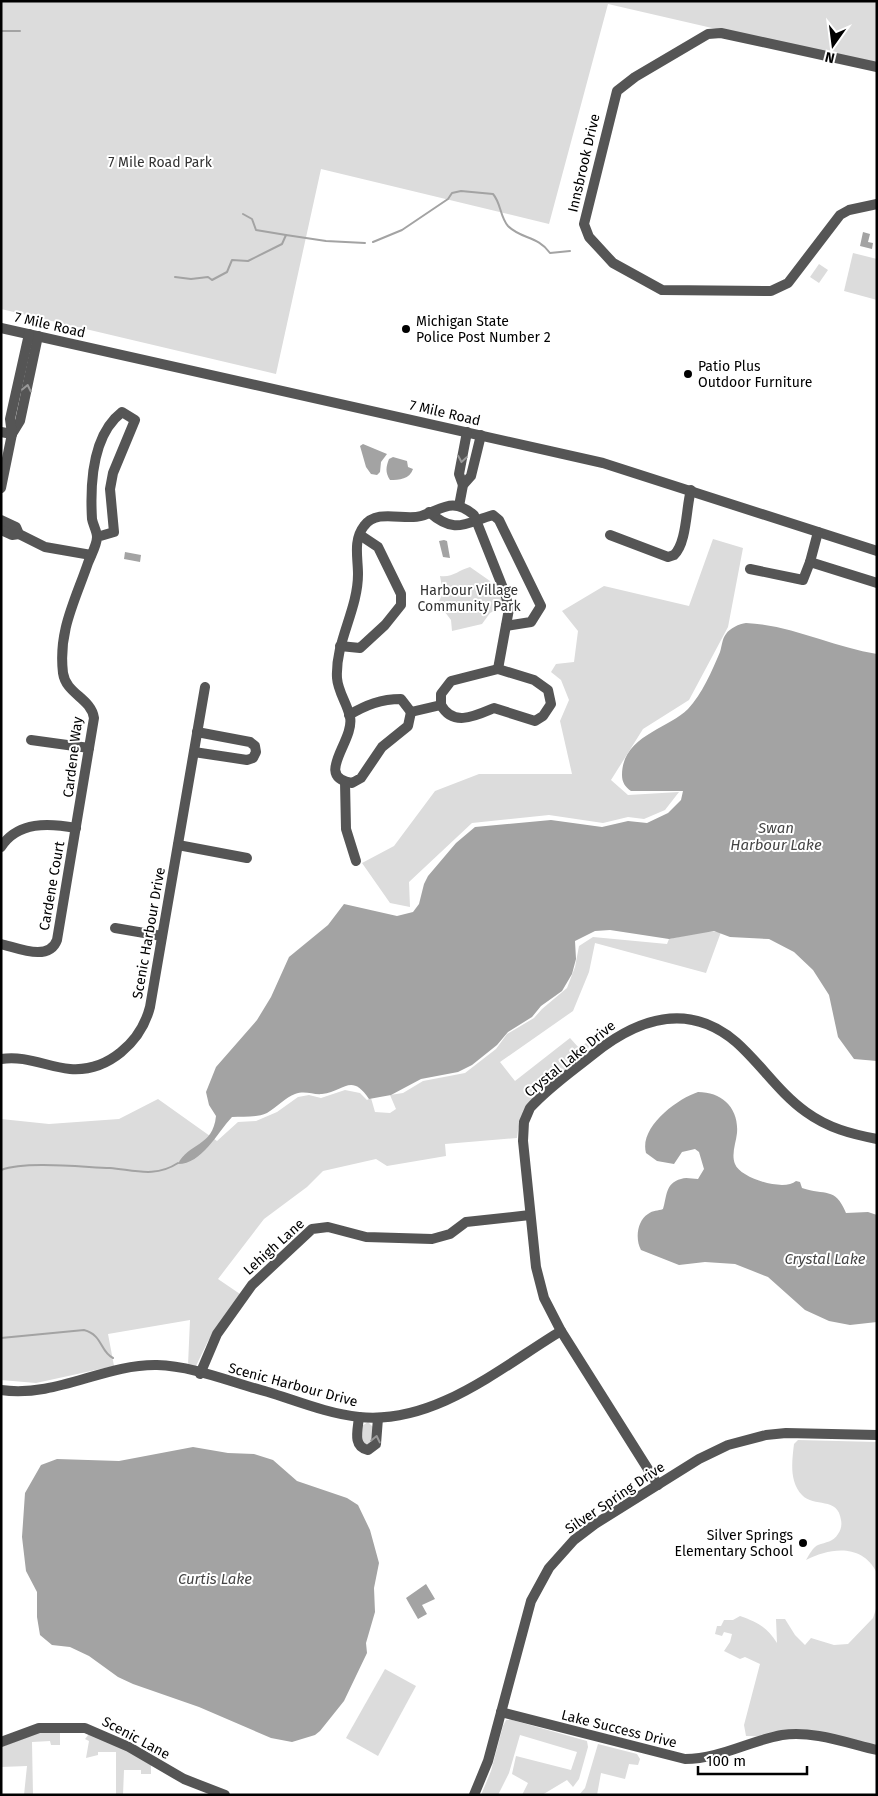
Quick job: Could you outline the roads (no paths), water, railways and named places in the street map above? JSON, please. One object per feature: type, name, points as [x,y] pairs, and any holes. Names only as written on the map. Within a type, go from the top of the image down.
[{"type":"street","name":"Innsbrook Drive","points":[[877,67],[721,33],[708,34],[635,77],[618,91],[584,224],[589,238],[613,263],[662,290],[771,291],[780,289],[788,283],[840,215],[849,210],[877,204]]},
{"type":"street","name":"7 Mile Road","points":[[1,328],[603,463],[877,551]]},
{"type":"street","points":[[1,488],[12,434],[20,420],[33,335]]},
{"type":"street","points":[[1,530],[12,535],[20,534],[46,546],[91,555],[97,537],[92,521],[95,466],[105,432],[113,419],[122,412],[135,420],[113,473],[110,490],[114,532],[97,537]]},
{"type":"street","points":[[1,432],[12,434]]},
{"type":"street","points":[[459,506],[463,485],[459,474],[467,432]]},
{"type":"street","points":[[463,485],[471,476],[481,435]]},
{"type":"street","points":[[610,535],[668,557],[674,555],[677,552],[684,530],[686,507],[691,490]]},
{"type":"street","points":[[349,715],[364,706],[384,699],[401,699],[411,712],[408,726],[382,747],[361,778],[352,783],[345,782],[337,774],[334,766],[349,735],[349,715],[342,700],[337,678],[340,646],[356,592],[358,575],[356,552],[360,535],[364,526],[380,517],[414,518],[443,506],[459,506],[474,515],[505,592],[509,609],[498,669]]},
{"type":"street","points":[[430,512],[445,524],[454,526],[477,522],[493,515],[499,520],[541,606],[531,622],[506,626]]},
{"type":"street","points":[[1,520],[16,527],[20,534]]},
{"type":"street","points":[[750,568],[804,580],[818,532]]},
{"type":"street","points":[[340,646],[360,648],[385,625],[401,605],[401,594],[378,547],[360,535]]},
{"type":"street","name":"Cardene Way","points":[[76,828],[94,714],[89,705],[68,687],[62,661],[65,624],[91,555]]},
{"type":"street","points":[[810,562],[877,583]]},
{"type":"street","points":[[498,669],[534,680],[548,690],[551,704],[543,716],[535,721],[494,708],[476,716],[453,717],[445,712],[441,705],[441,694],[451,681],[498,669]]},
{"type":"street","name":"Scenic Harbour Drive","points":[[1,1059],[21,1058],[78,1069],[98,1064],[120,1054],[135,1039],[147,1018],[205,687]]},
{"type":"street","points":[[411,712],[441,705]]},
{"type":"street","points":[[194,752],[247,760],[253,758],[256,752],[255,746],[250,742],[197,732]]},
{"type":"street","points":[[31,740],[89,748]]},
{"type":"street","points":[[345,782],[346,829],[356,861]]},
{"type":"street","name":"Cardene Court","points":[[1,847],[11,834],[24,828],[53,825],[76,828],[56,944],[44,952],[1,944]]},
{"type":"street","points":[[178,845],[247,858]]},
{"type":"street","points":[[115,928],[162,936]]},
{"type":"street","name":"Crystal Lake Drive","points":[[658,1485],[561,1331],[540,1286],[530,1215],[523,1141],[524,1122],[528,1112],[545,1094],[617,1036],[641,1024],[655,1021],[684,1020],[703,1024],[723,1032],[806,1112],[836,1128],[877,1139]]},
{"type":"street","name":"Lehigh Lane","points":[[200,1374],[217,1334],[252,1285],[312,1229],[328,1227],[366,1237],[432,1239],[450,1234],[466,1222],[530,1215]]},
{"type":"street","name":"Scenic Harbour Drive","points":[[1,1390],[32,1391],[51,1389],[142,1366],[170,1367],[359,1417],[378,1418],[406,1415],[445,1402],[561,1331]]},
{"type":"street","points":[[359,1417],[357,1442],[361,1448],[368,1450],[376,1444],[378,1418]]},
{"type":"street","name":"Silver Spring Drive","points":[[474,1795],[485,1770],[527,1613],[550,1568],[583,1533],[717,1450],[741,1440],[786,1433],[877,1435]]},
{"type":"street","name":"Lake Success Drive","points":[[500,1712],[685,1759],[709,1758],[774,1736],[792,1734],[810,1735],[877,1750]]},
{"type":"street","name":"Scenic Lane","points":[[1,1742],[39,1728],[85,1728],[129,1747],[184,1779],[225,1795]]},
{"type":"water","points":[[863,232],[870,234],[868,242],[873,243],[872,249],[860,246]]},
{"type":"water","points":[[363,444],[387,454],[381,462],[380,472],[377,475],[371,474],[366,467],[360,446]]},
{"type":"water","points":[[393,457],[407,461],[408,467],[413,469],[407,477],[390,480],[387,474],[387,467],[389,459]]},
{"type":"water","points":[[439,541],[447,541],[450,558],[443,557]]},
{"type":"water","points":[[125,552],[141,555],[140,562],[124,559]]},
{"type":"water","name":"Swan Harbour Lake","points":[[746,623],[796,632],[877,654],[877,1061],[854,1059],[838,1037],[829,995],[813,970],[794,952],[769,939],[730,937],[714,931],[669,939],[610,930],[595,931],[575,941],[576,959],[572,974],[562,991],[541,1006],[532,1017],[508,1032],[497,1045],[472,1065],[458,1072],[421,1079],[391,1095],[369,1099],[363,1091],[352,1085],[330,1093],[302,1092],[295,1094],[263,1115],[232,1117],[202,1153],[187,1163],[178,1164],[182,1157],[210,1134],[214,1126],[216,1116],[209,1105],[206,1092],[216,1067],[257,1020],[271,997],[289,957],[328,925],[344,904],[397,916],[413,912],[419,904],[428,876],[456,843],[475,827],[551,820],[602,827],[628,821],[647,823],[668,813],[681,800],[683,791],[631,791],[623,780],[624,762],[638,742],[688,709],[706,682],[725,636],[732,628]]},
{"type":"water","name":"Crystal Lake","points":[[698,1092],[721,1098],[732,1109],[737,1124],[734,1160],[735,1164],[745,1174],[773,1184],[782,1185],[796,1181],[800,1182],[802,1188],[833,1195],[838,1199],[846,1213],[868,1212],[877,1215],[877,1322],[850,1325],[829,1321],[805,1310],[768,1277],[735,1264],[705,1262],[679,1265],[641,1250],[638,1241],[638,1230],[644,1217],[652,1212],[663,1209],[669,1187],[672,1184],[683,1178],[698,1179],[704,1169],[699,1152],[695,1149],[682,1152],[674,1164],[657,1161],[646,1153],[645,1143],[648,1133],[661,1115],[680,1101]]},
{"type":"water","name":"Curtis Lake","points":[[193,1447],[228,1453],[254,1454],[273,1460],[297,1481],[347,1498],[358,1505],[370,1530],[379,1563],[374,1588],[375,1612],[366,1643],[367,1653],[344,1701],[315,1735],[292,1742],[271,1738],[199,1707],[133,1684],[118,1677],[89,1656],[70,1647],[52,1645],[40,1635],[37,1617],[37,1592],[26,1571],[22,1537],[25,1493],[41,1465],[57,1459],[119,1461]]},
{"type":"water","points":[[426,1584],[435,1599],[422,1605],[427,1614],[418,1619],[406,1598]]},
{"type":"waterway","points":[[1,31],[20,31]]},
{"type":"waterway","points":[[373,242],[402,230],[448,199],[452,193],[461,191],[493,194],[505,222],[513,230],[540,243],[550,253],[570,251]]},
{"type":"waterway","points":[[243,214],[252,219],[256,230],[286,235]]},
{"type":"waterway","points":[[175,277],[191,279],[208,277],[212,280],[227,272],[232,260],[248,261],[282,244],[286,235],[326,241],[365,243]]},
{"type":"waterway","points":[[1,1170],[12,1167],[54,1165],[153,1172],[169,1168],[178,1163]]},
{"type":"waterway","points":[[1,1338],[84,1330],[95,1336],[106,1352],[113,1358]]},
{"type":"place","name":"Michigan State Police Post Number 2","points":[[406,329]]},
{"type":"place","name":"Patio Plus Outdoor Furniture","points":[[688,374]]},
{"type":"place","name":"Silver Springs Elementary School","points":[[803,1543]]},
{"type":"park label","name":"7 Mile Road Park","points":[[160,162]]},
{"type":"park label","name":"Harbour Village Community Park","points":[[469,598]]}]
